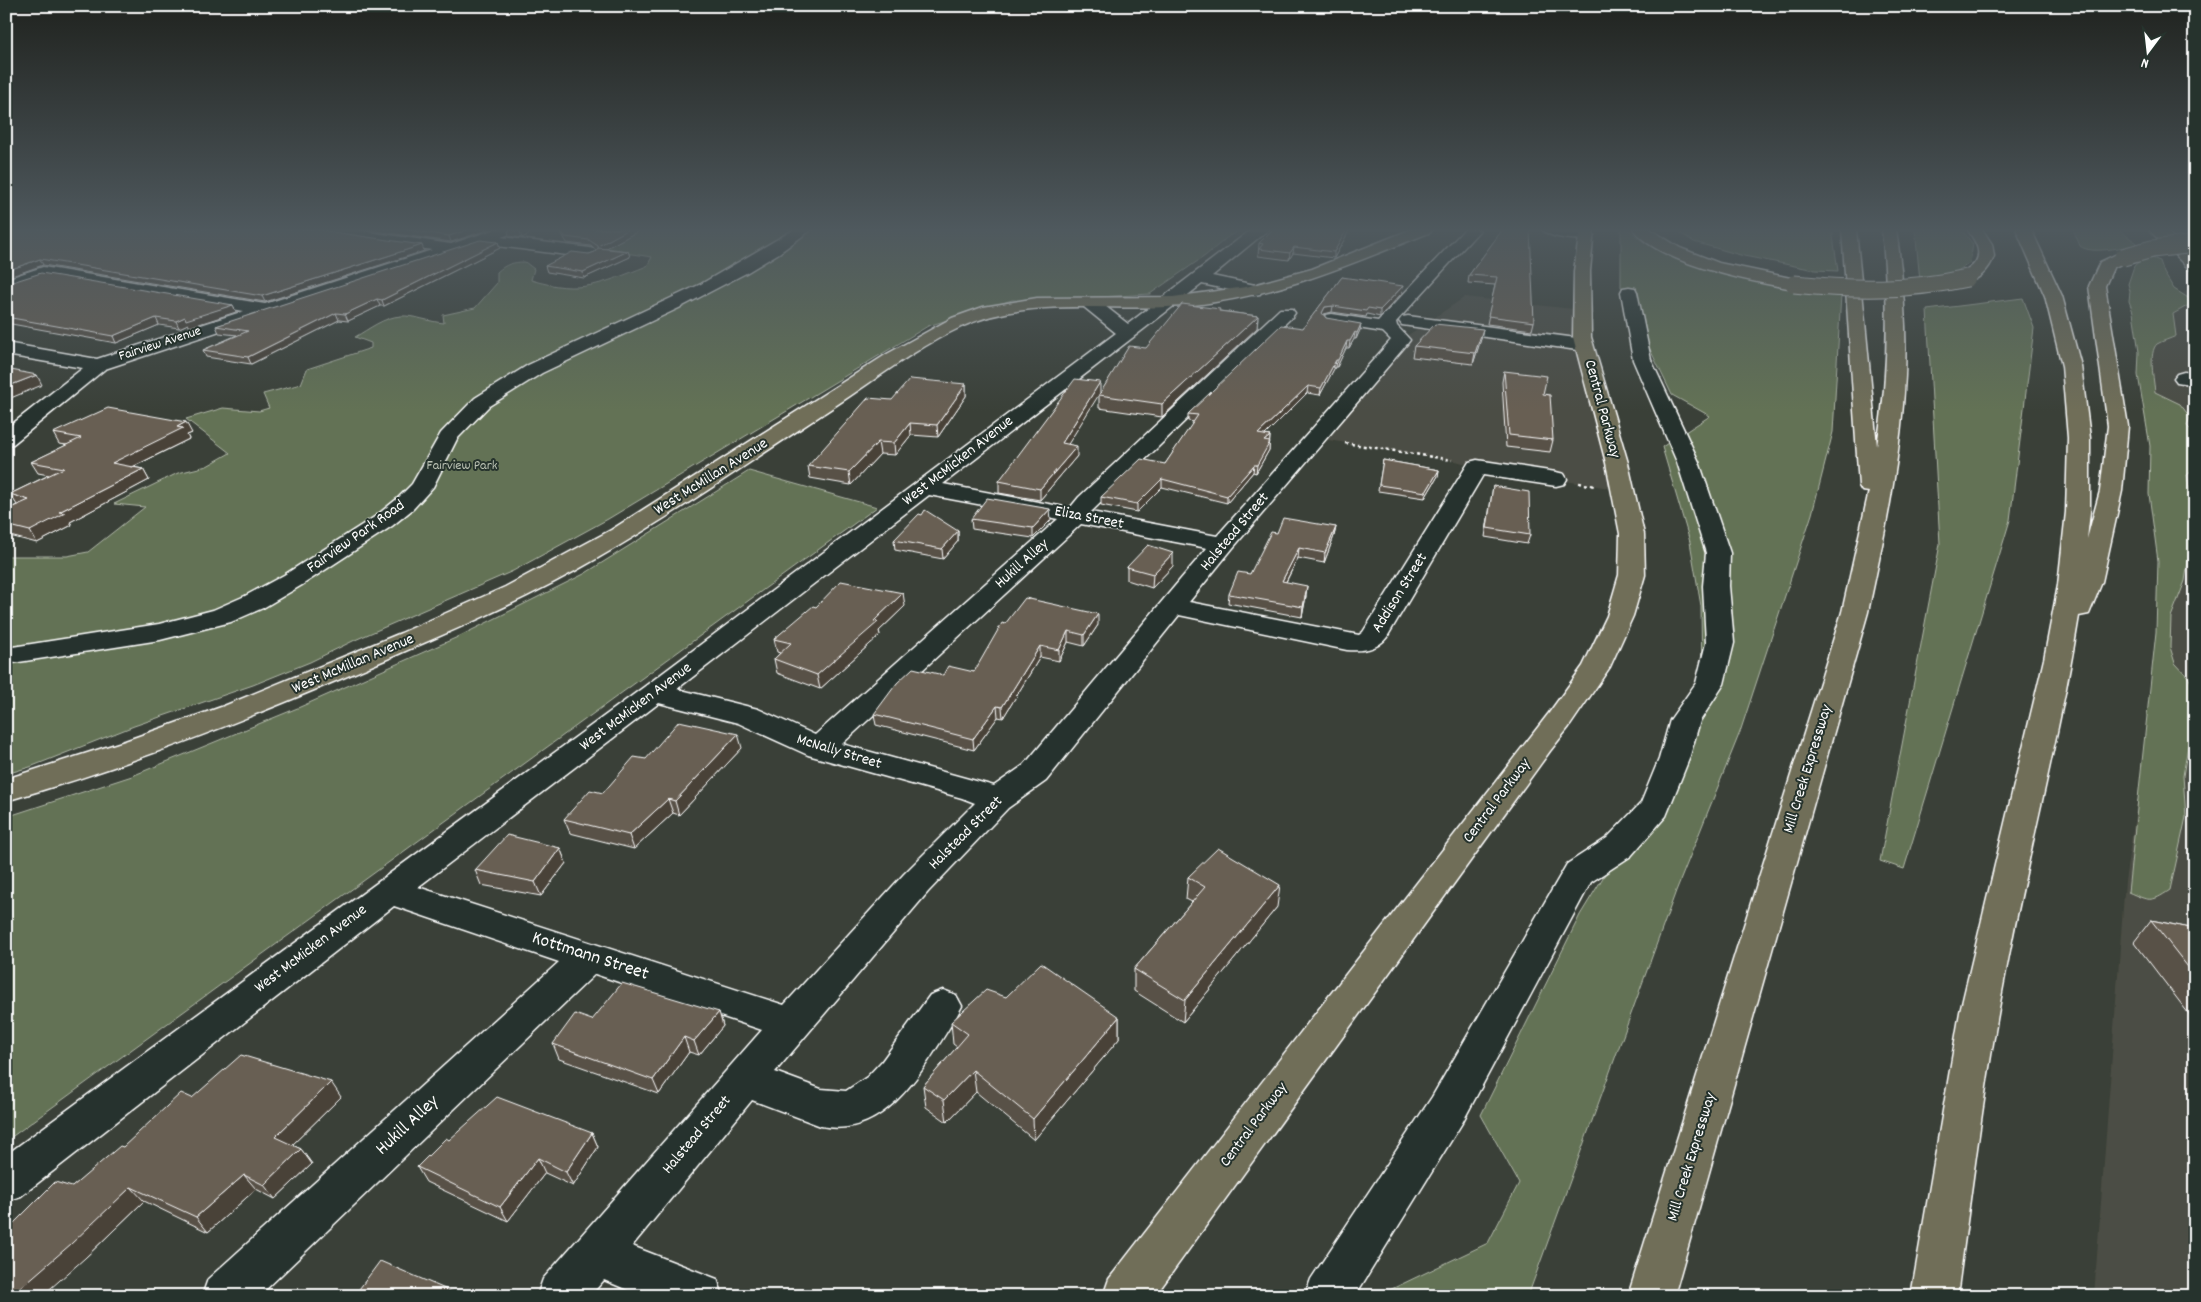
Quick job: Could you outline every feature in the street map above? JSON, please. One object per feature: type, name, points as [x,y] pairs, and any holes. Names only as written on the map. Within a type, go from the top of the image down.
[{"type":"main road","name":"West McMillan Avenue","points":[[6,790],[212,722],[313,682],[501,598],[588,554],[918,343],[961,320],[997,310],[1023,306],[1169,302],[1223,296],[1254,290]]},
{"type":"main road","name":"Central Parkway","points":[[1126,1296],[1533,752],[1559,720],[1596,667],[1620,616],[1632,576],[1632,534],[1584,345],[1583,290]]},
{"type":"main road","points":[[1853,290],[1874,525]]},
{"type":"main road","name":"Mill Creek Expressway","points":[[1650,1296],[1855,612],[1874,525],[1895,378],[1897,323],[1894,290]]},
{"type":"main road","points":[[1934,1296],[1958,1129],[1987,973],[2014,848],[2052,690],[2072,575],[2080,486],[2079,417],[2070,358],[2050,290]]},
{"type":"main road","points":[[2052,690],[2088,582],[2111,491],[2118,426],[2098,290]]},
{"type":"street","points":[[151,290],[267,309]]},
{"type":"street","name":"Fairview Avenue","points":[[6,349],[98,365],[325,290]]},
{"type":"street","name":"Fairview Park Road","points":[[6,656],[160,632],[222,616],[254,602],[384,521],[405,504],[422,487],[448,437],[482,402],[535,368],[704,290]]},
{"type":"street","name":"West McMicken Avenue","points":[[6,1181],[389,891],[654,694],[1185,290]]},
{"type":"street","points":[[1398,325],[1387,321],[1417,290]]},
{"type":"street","points":[[1328,1296],[1447,1110],[1579,873],[1619,847],[1655,808],[1674,759],[1685,720],[1710,684],[1720,643],[1716,586],[1718,553],[1688,462],[1642,360],[1629,292]]},
{"type":"street","points":[[1090,303],[1116,322],[1127,334]]},
{"type":"street","name":"Hukill Alley","points":[[819,748],[1076,515],[1087,502],[1286,313]]},
{"type":"street","points":[[1332,319],[1584,345]]},
{"type":"street","name":"Halstead Street","points":[[560,1296],[791,1024],[916,883],[997,800],[1035,773],[1223,544],[1401,340],[1398,325]]},
{"type":"street","points":[[6,440],[98,365]]},
{"type":"street","points":[[1477,468],[1556,479]]},
{"type":"street","name":"Addison Street","points":[[1172,606],[1347,642],[1368,641],[1373,637],[1477,468]]},
{"type":"street","name":"Eliza Street","points":[[925,487],[1223,544]]},
{"type":"street","name":"McNally Street","points":[[654,694],[748,716],[819,748],[973,790],[997,800]]},
{"type":"street","name":"Kottmann Street","points":[[389,891],[791,1024]]},
{"type":"street","name":"Hukill Alley","points":[[225,1296],[590,956]]},
{"type":"street","points":[[745,1078],[785,1095],[831,1110],[845,1111],[860,1107],[881,1092],[944,1006]]},
{"type":"street","points":[[596,1254],[700,1296]]},
{"type":"path","points":[[1316,438],[1456,461],[1477,468]]},
{"type":"path","points":[[1556,479],[1622,490]]},
{"type":"shaded area","points":[[2187,290],[2195,290],[2195,1296],[2094,1296],[2125,881],[2169,593],[2144,328]]},
{"type":"shaded area","points":[[1465,297],[1582,310],[1622,490],[1477,467],[1456,461],[1316,438],[1401,340]]},
{"type":"green space","name":"Fairview Park","points":[[491,290],[1156,290],[1150,294],[1033,301],[1012,300],[928,326],[608,519],[513,571],[355,640],[310,662],[253,685],[134,726],[30,767],[6,774],[6,556],[67,556],[88,552],[145,507],[114,504],[178,473],[207,466],[230,453],[186,419],[223,408],[259,411],[269,408],[263,394],[301,384],[307,369],[371,348],[371,343],[355,337],[383,321],[406,316],[444,323],[443,315],[475,308]]},
{"type":"green space","points":[[1628,290],[1814,290],[1841,294],[1833,432],[1812,514],[1740,732],[1676,891],[1528,1296],[1377,1296],[1488,1243],[1519,1183],[1481,1115],[1580,915],[1610,866],[1702,686],[1701,606],[1690,542],[1662,447],[1710,416],[1672,395],[1646,341],[1638,294]]},
{"type":"green space","points":[[2175,290],[2190,299],[2189,305],[2173,314],[2176,336],[2157,344],[2154,348],[2152,360],[2155,392],[2180,404],[2190,417],[2187,426],[2195,434],[2195,471],[2187,475],[2190,493],[2190,549],[2185,581],[2171,617],[2170,647],[2175,663],[2188,677],[2195,689],[2195,735],[2188,746],[2183,776],[2186,817],[2170,890],[2154,899],[2146,899],[2128,892],[2156,632],[2158,561],[2149,494],[2150,446],[2138,375],[2139,352],[2133,312],[2129,301],[2130,291]]},
{"type":"green space","points":[[2023,298],[2034,328],[2010,520],[1904,869],[1880,861],[1940,544],[1927,310]]},
{"type":"green space","points":[[749,471],[877,507],[6,1141],[6,817],[132,776],[300,707],[460,636],[584,574]]},
{"type":"building","points":[[6,290],[142,290],[233,305],[186,320],[185,317],[176,321],[156,318],[113,336],[6,317]]},
{"type":"building","points":[[225,290],[282,290],[262,296]]},
{"type":"building","points":[[327,290],[402,290],[345,314],[336,313],[248,357],[203,350],[248,331],[216,326]]},
{"type":"building","points":[[1332,290],[1399,290],[1380,310],[1368,308],[1366,311],[1333,306],[1325,307],[1322,313],[1326,318],[1361,324],[1357,333],[1355,332],[1350,341],[1347,341],[1321,388],[1308,386],[1258,434],[1270,436],[1264,441],[1270,442],[1257,465],[1254,465],[1227,496],[1162,479],[1137,504],[1101,497],[1141,459],[1165,464],[1198,415],[1188,414],[1281,325],[1303,328]]},
{"type":"building","points":[[1494,290],[1533,290],[1534,322],[1488,316]]},
{"type":"building","points":[[1182,304],[1258,316],[1162,404],[1099,395],[1129,346],[1146,348]]},
{"type":"building","points":[[1435,324],[1483,329],[1475,353],[1414,346]]},
{"type":"building","points":[[6,369],[37,375],[6,387]]},
{"type":"building","points":[[1504,371],[1547,376],[1543,394],[1550,395],[1553,440],[1509,435]]},
{"type":"building","points":[[910,379],[966,384],[937,425],[910,423],[894,443],[878,442],[849,472],[808,466],[868,398],[892,400]]},
{"type":"building","points":[[1075,379],[1100,382],[1062,443],[1077,446],[1040,489],[999,481]]},
{"type":"building","points":[[108,408],[186,422],[177,427],[183,428],[112,463],[143,469],[59,512],[65,513],[30,531],[6,525],[6,510],[29,500],[10,494],[64,468],[31,462],[81,438],[53,433]]},
{"type":"building","points":[[1383,460],[1439,470],[1426,492],[1379,485]]},
{"type":"building","points":[[1493,486],[1529,492],[1530,535],[1487,528]]},
{"type":"building","points":[[987,498],[1050,509],[1033,528],[971,519]]},
{"type":"building","points":[[925,510],[958,531],[942,549],[894,540],[919,514],[922,515]]},
{"type":"building","points":[[1283,518],[1336,527],[1325,553],[1299,548],[1282,581],[1307,586],[1303,607],[1229,594],[1238,572],[1250,574],[1271,532],[1277,533]]},
{"type":"building","points":[[1148,545],[1173,553],[1153,574],[1127,567]]},
{"type":"building","points":[[841,581],[903,593],[874,621],[878,622],[817,675],[774,659],[791,643],[774,639],[813,606],[816,607]]},
{"type":"building","points":[[1025,598],[1098,614],[1084,635],[1068,631],[1059,650],[1040,646],[1002,707],[997,706],[973,739],[874,714],[897,683],[913,668],[943,675],[948,666],[974,672],[1002,623],[1005,624]]},
{"type":"building","points":[[679,721],[738,734],[675,801],[668,799],[629,835],[564,819],[590,790],[603,793],[634,757],[646,759]]},
{"type":"building","points":[[507,835],[560,848],[535,882],[475,870]]},
{"type":"building","points":[[1218,848],[1280,885],[1185,1000],[1134,969],[1205,887],[1188,877]]},
{"type":"building","points":[[2151,920],[2195,929],[2195,976]]},
{"type":"building","points":[[1041,963],[1119,1017],[1033,1119],[973,1070],[944,1100],[923,1086],[968,1034],[951,1022],[986,990],[1006,997]]},
{"type":"building","points":[[622,983],[719,1012],[694,1041],[684,1037],[653,1080],[553,1044],[575,1014],[592,1020]]},
{"type":"building","points":[[241,1055],[331,1082],[275,1137],[301,1149],[264,1185],[244,1175],[196,1217],[131,1187],[71,1244],[11,1296],[6,1296],[6,1231],[55,1182],[72,1187],[120,1146],[123,1147],[181,1093],[192,1098]]},
{"type":"building","points":[[497,1097],[592,1133],[566,1172],[538,1158],[500,1207],[417,1167],[446,1138],[449,1140]]},
{"type":"building","points":[[380,1261],[459,1295],[354,1296]]}]
